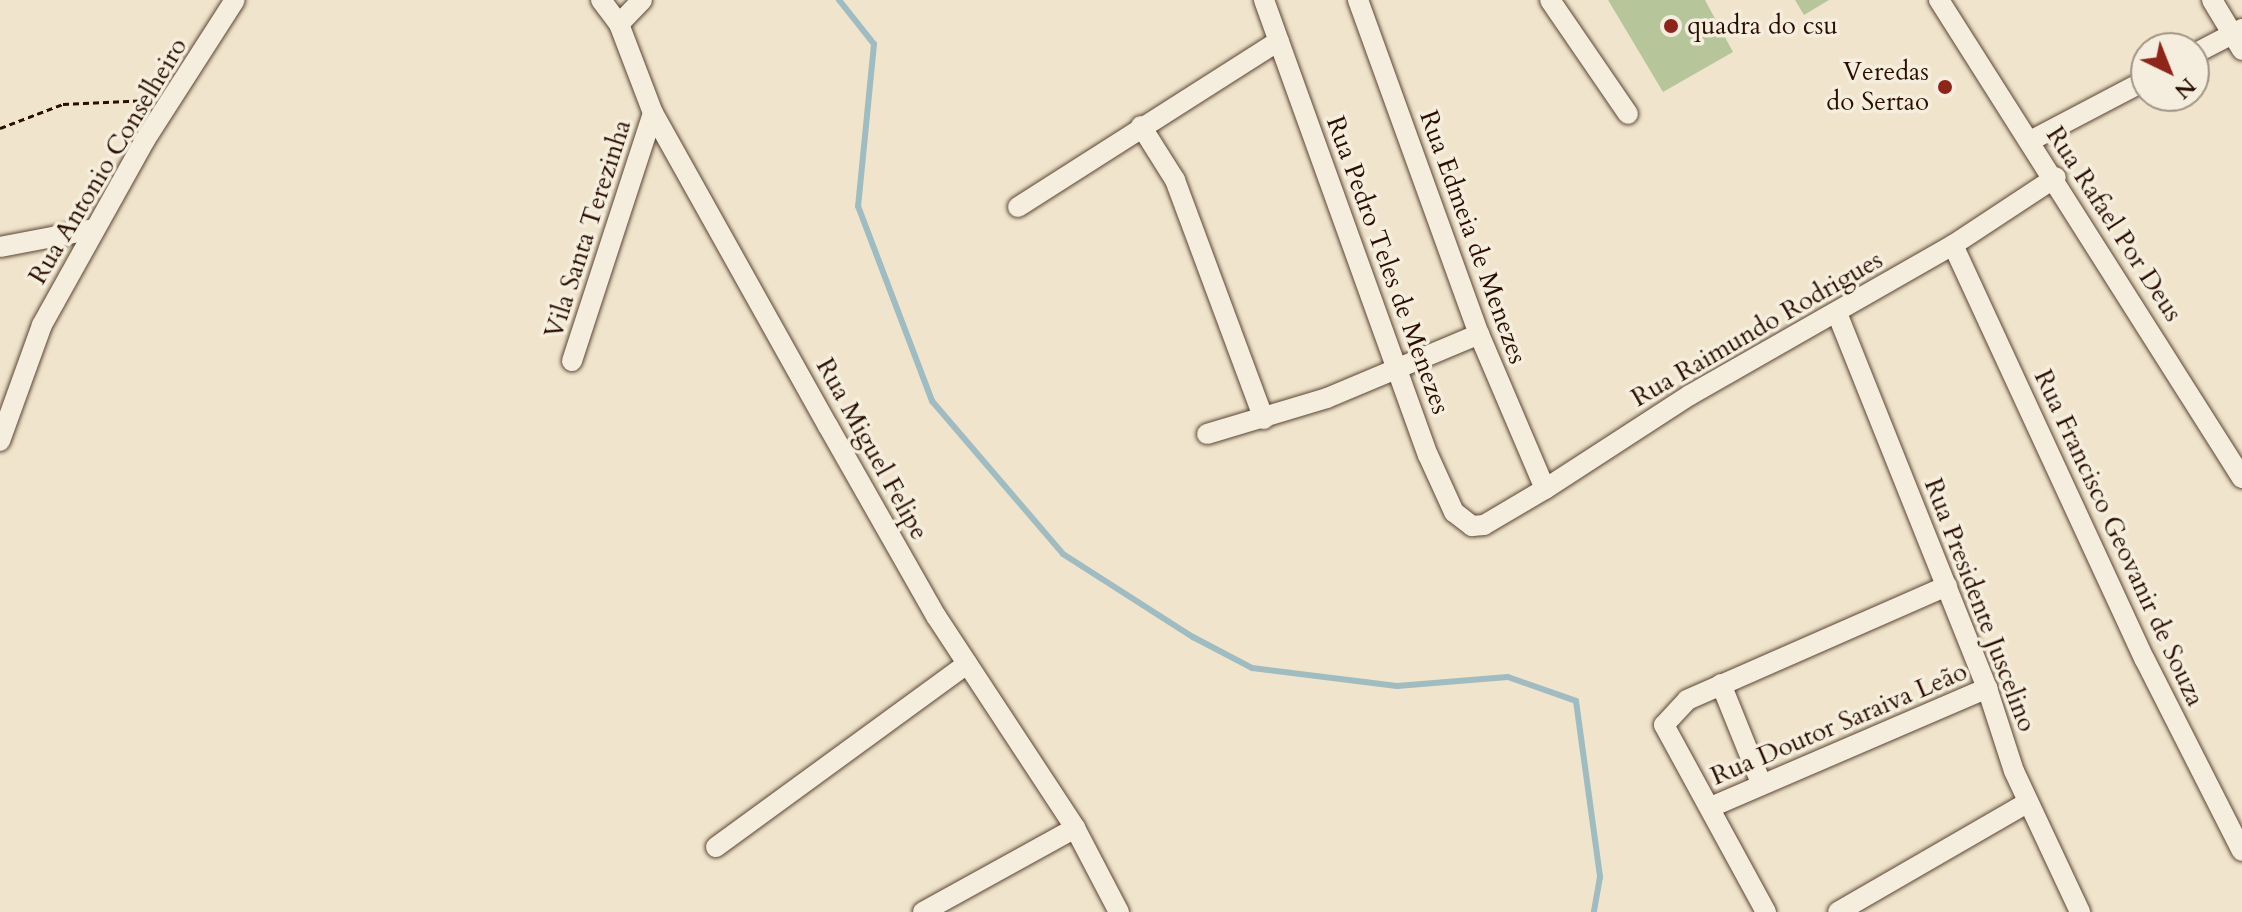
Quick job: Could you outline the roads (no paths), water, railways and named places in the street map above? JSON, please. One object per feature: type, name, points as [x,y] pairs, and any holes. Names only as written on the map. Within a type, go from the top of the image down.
[{"type":"street","name":"Rua Antonio Conselheiro","points":[[0,441],[42,325],[94,229],[235,0]]},
{"type":"street","name":"Rua Miguel Felipe","points":[[601,0],[619,24],[653,113],[967,664],[1075,828],[1119,912]]},
{"type":"street","points":[[619,24],[642,0]]},
{"type":"street","name":"Rua Pedro Teles de Menezes","points":[[1264,0],[1454,512],[1466,524],[1484,525]]},
{"type":"street","name":"Rua Edmeia de Menezes","points":[[1358,0],[1479,334],[1545,489]]},
{"type":"street","points":[[1550,0],[1628,114]]},
{"type":"street","name":"Rua Rafael Por Deus","points":[[1939,0],[2056,177],[2239,467]]},
{"type":"street","points":[[2210,48],[2239,38],[2212,0]]},
{"type":"street","points":[[1018,207],[1279,41]]},
{"type":"street","points":[[2030,141],[2130,88]]},
{"type":"street","name":"Vila Santa Terezinha","points":[[572,361],[653,113]]},
{"type":"street","points":[[1141,126],[1175,180],[1264,419]]},
{"type":"street","name":"Rua Raimundo Rodrigues","points":[[1484,525],[1690,395],[1953,245],[2056,177]]},
{"type":"street","points":[[0,247],[94,229]]},
{"type":"street","name":"Rua Francisco Geovanir de Souza","points":[[1953,245],[2145,660],[2242,851]]},
{"type":"street","name":"Rua Presidente Juscelino","points":[[1837,313],[1987,688],[2027,803],[2080,912]]},
{"type":"street","points":[[1207,434],[1264,419],[1400,369],[1479,334]]},
{"type":"street","points":[[1766,912],[1711,807],[1668,738],[1664,725],[1673,712],[1721,684],[1947,586]]},
{"type":"street","points":[[716,847],[967,664]]},
{"type":"street","points":[[1721,684],[1761,783]]},
{"type":"street","name":"Rua Doutor Saraiva Leão","points":[[1711,807],[1987,688]]},
{"type":"street","points":[[1838,912],[2027,803]]},
{"type":"street","points":[[923,912],[1075,828]]},
{"type":"waterway","points":[[839,0],[874,44],[858,206],[932,401],[1063,554],[1193,637],[1252,668],[1397,686],[1508,677],[1576,701],[1600,877],[1594,912]]},
{"type":"place","name":"quadra do csu","points":[[1671,26]]},
{"type":"place","name":"Veredas do Sertao","points":[[1945,87]]}]
